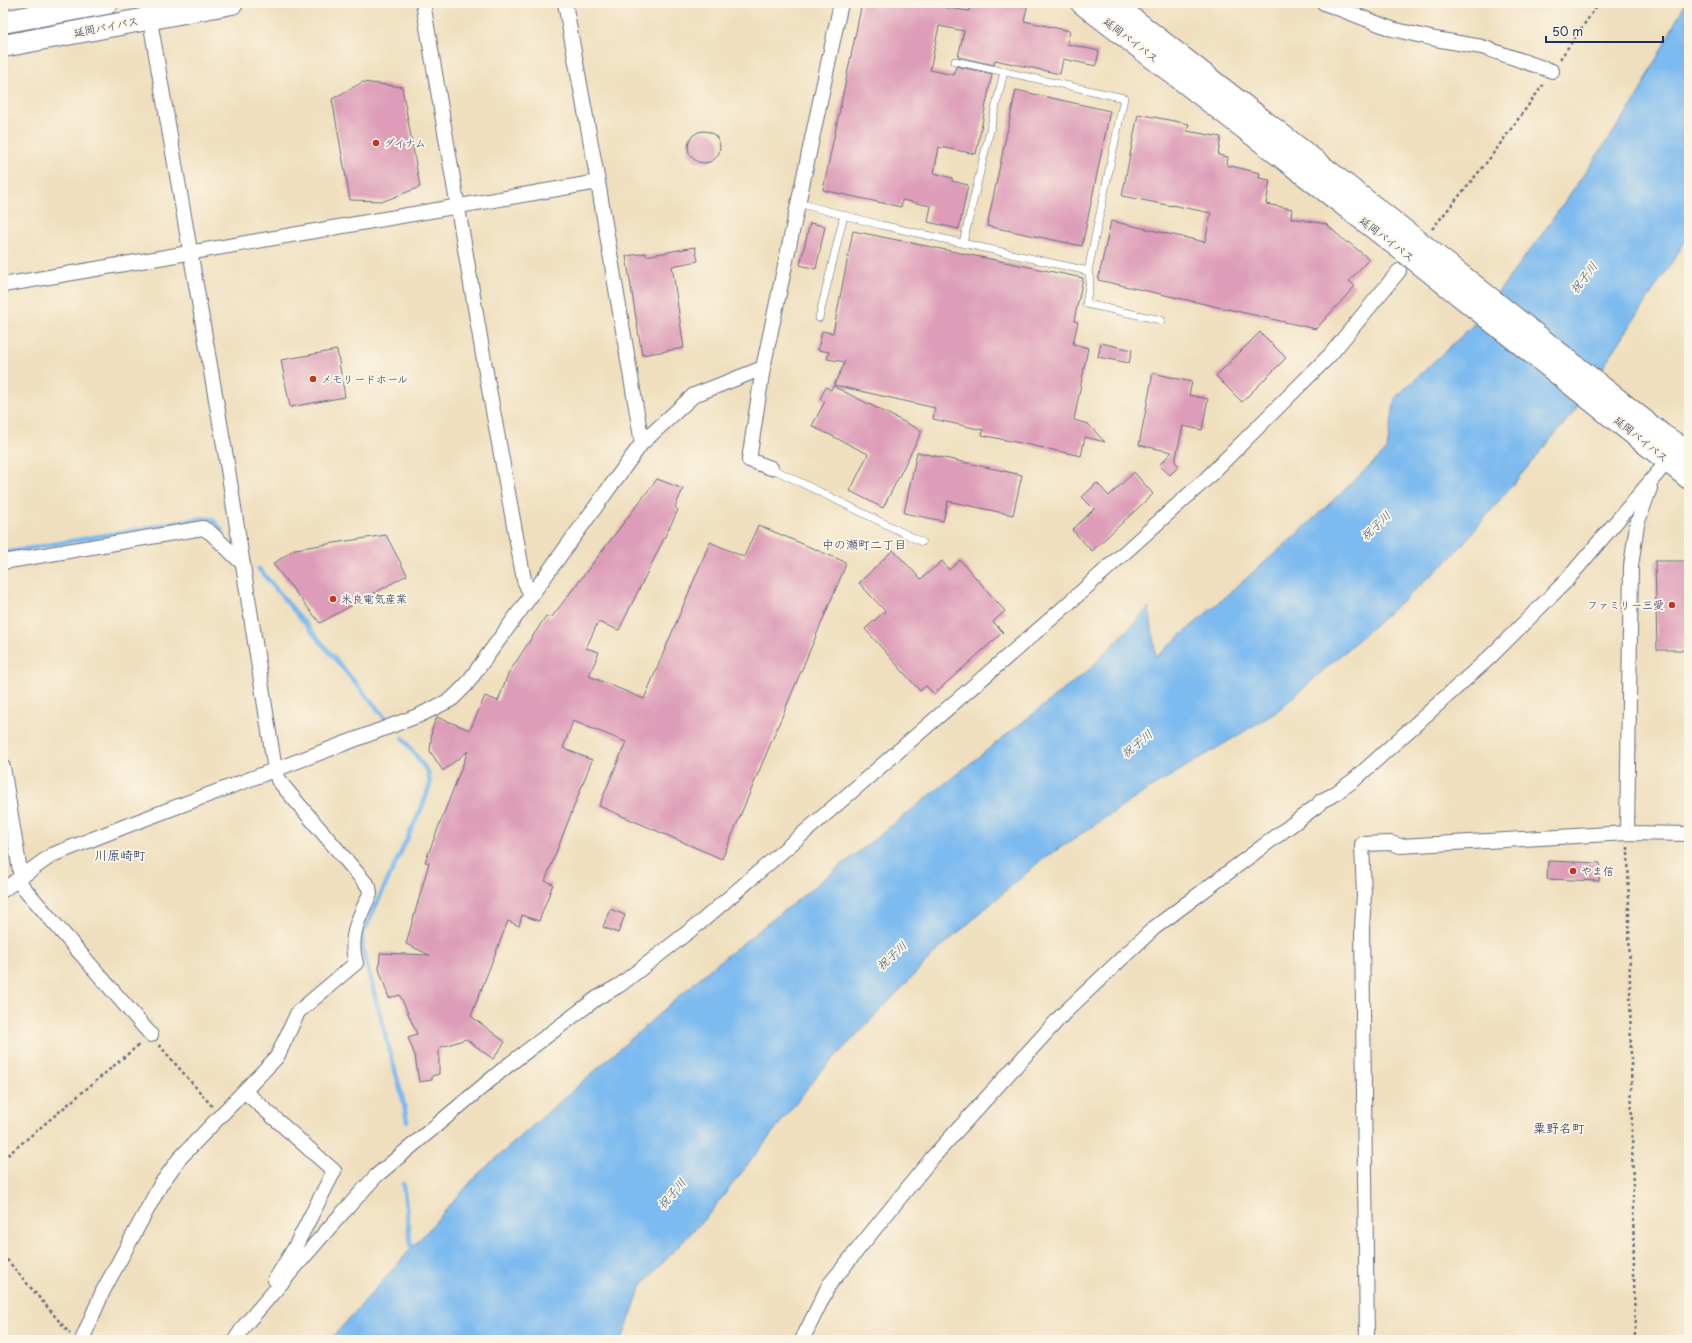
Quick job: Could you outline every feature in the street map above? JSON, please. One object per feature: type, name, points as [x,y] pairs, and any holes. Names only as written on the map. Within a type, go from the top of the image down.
[{"type":"highway","points":[[3,22],[107,3]]},
{"type":"highway","name":"延岡バイパス","points":[[3,46],[149,11],[232,3]]},
{"type":"highway","name":"延岡バイパス","points":[[1082,3],[1670,449],[1689,478]]},
{"type":"highway","name":"延岡バイパス","points":[[1112,3],[1414,254]]},
{"type":"street","points":[[423,3],[486,370],[524,580],[531,596]]},
{"type":"street","points":[[565,3],[598,182],[642,443]]},
{"type":"street","points":[[771,468],[749,460],[763,368],[841,3]]},
{"type":"street","points":[[1328,4],[1392,28],[1435,39],[1482,47],[1552,71]]},
{"type":"street","points":[[77,1337],[161,1184],[179,1159],[277,1057],[298,1012],[356,963],[352,952],[354,930],[370,894],[369,888],[278,780],[275,770],[243,564],[149,11]]},
{"type":"street","points":[[3,285],[598,182]]},
{"type":"street","points":[[245,1325],[376,1176],[507,1066],[597,998],[620,985],[701,922],[1060,611],[1187,496],[1283,404],[1330,355],[1414,254]]},
{"type":"street","points":[[3,890],[52,855],[420,716],[452,699],[466,685],[642,443],[694,396],[763,368]]},
{"type":"street","points":[[802,1340],[828,1285],[932,1158],[1063,1014],[1154,928],[1318,805],[1321,801],[1333,795],[1354,780],[1484,662],[1566,581],[1652,480],[1670,449]]},
{"type":"street","points":[[1627,833],[1631,566],[1637,524],[1652,480]]},
{"type":"street","points":[[3,562],[202,528],[211,532],[243,564]]},
{"type":"street","points":[[3,767],[19,879],[151,1036]]},
{"type":"street","points":[[1368,1340],[1362,928],[1364,895],[1362,844],[1391,843],[1400,846],[1627,833],[1689,834]]},
{"type":"street","points":[[235,1340],[294,1249],[334,1171],[244,1091]]},
{"type":"lane","points":[[955,61],[1124,98],[1088,271],[1090,280],[1086,304],[1161,320]]},
{"type":"lane","points":[[963,243],[1004,72]]},
{"type":"lane","points":[[798,203],[881,225],[1088,271]]},
{"type":"lane","points":[[819,318],[844,215]]},
{"type":"lane","points":[[771,468],[922,542]]},
{"type":"path","points":[[1560,59],[1599,3]]},
{"type":"path","points":[[1414,254],[1487,162],[1543,85]]},
{"type":"path","points":[[1627,833],[1636,1340]]},
{"type":"path","points":[[3,1160],[151,1036],[220,1116]]},
{"type":"path","points":[[3,1255],[77,1337]]},
{"type":"water","name":"祝子川","points":[[1685,3],[1689,3],[1689,236],[1573,413],[1451,558],[1275,713],[1149,789],[1040,861],[938,950],[816,1077],[710,1213],[641,1286],[622,1340],[330,1340],[477,1175],[710,969],[1090,669],[1149,607],[1156,657],[1296,535],[1387,450],[1395,398],[1473,325],[1540,237],[1635,101]]},
{"type":"building","points":[[862,3],[944,3],[943,7],[969,11],[971,3],[1028,3],[1024,21],[1070,31],[1067,44],[1099,51],[1096,66],[1063,59],[1060,74],[995,60],[994,65],[958,57],[964,31],[939,26],[930,70],[954,75],[956,66],[992,74],[976,154],[939,147],[934,173],[952,178],[952,181],[968,185],[959,229],[928,222],[931,206],[902,200],[901,207],[823,190]]},
{"type":"building","name":"ダイナム","points":[[363,82],[402,87],[420,187],[384,201],[350,200],[332,99]]},
{"type":"building","points":[[1016,90],[1110,111],[1082,246],[987,226]]},
{"type":"building","points":[[1138,114],[1189,124],[1187,131],[1221,137],[1218,155],[1228,157],[1227,165],[1260,173],[1259,178],[1270,180],[1266,204],[1292,209],[1291,218],[1326,224],[1347,243],[1348,242],[1369,259],[1349,281],[1355,286],[1316,329],[1098,280],[1111,221],[1205,242],[1211,213],[1122,196]]},
{"type":"building","points":[[701,131],[707,131],[716,135],[720,147],[716,159],[707,163],[701,163],[692,159],[688,150],[688,144],[692,135]]},
{"type":"building","points":[[810,223],[825,226],[816,269],[800,265]]},
{"type":"building","points":[[853,231],[1083,278],[1074,321],[1078,322],[1073,344],[1088,348],[1074,420],[1088,424],[1105,442],[1085,437],[1081,456],[982,435],[983,430],[933,419],[935,408],[834,385],[845,362],[827,359],[829,352],[818,350],[822,331],[833,333]]},
{"type":"building","points":[[695,247],[698,261],[672,266],[684,348],[642,355],[626,256],[646,253],[646,256]]},
{"type":"building","points":[[1260,332],[1286,358],[1242,402],[1216,376]]},
{"type":"building","points":[[1101,343],[1132,350],[1129,363],[1098,357]]},
{"type":"building","name":"メモリードホール","points":[[337,350],[345,397],[290,407],[281,360]]},
{"type":"building","points":[[1153,373],[1192,382],[1189,395],[1208,399],[1202,430],[1183,426],[1175,462],[1179,466],[1170,475],[1159,465],[1172,452],[1139,445]]},
{"type":"building","points":[[833,386],[922,431],[883,508],[850,491],[868,454],[812,426],[825,401],[820,399],[826,387],[831,390]]},
{"type":"building","points":[[917,452],[1022,475],[1013,515],[948,501],[943,521],[904,513]]},
{"type":"building","points":[[1134,472],[1153,494],[1092,551],[1072,530],[1094,509],[1082,497],[1097,483],[1109,496]]},
{"type":"building","points":[[657,479],[683,489],[675,507],[678,510],[619,630],[598,622],[586,648],[599,652],[589,676],[644,699],[710,542],[744,557],[758,525],[845,562],[845,567],[722,859],[599,806],[626,742],[573,721],[563,748],[592,760],[545,881],[553,884],[539,921],[522,915],[519,926],[508,921],[471,1016],[505,1042],[493,1059],[466,1039],[439,1048],[439,1074],[432,1076],[432,1080],[419,1082],[415,1056],[408,1037],[417,1034],[400,995],[389,998],[379,969],[380,953],[430,955],[406,944],[429,863],[425,862],[468,751],[443,771],[430,751],[432,729],[437,717],[470,730],[485,696],[498,701],[508,674],[546,616],[551,618]]},
{"type":"building","name":"米良電気産業","points":[[386,535],[407,575],[320,623],[273,564],[295,549]]},
{"type":"building","points":[[893,550],[921,579],[942,561],[949,570],[960,560],[1005,611],[993,622],[1003,632],[934,694],[926,686],[920,691],[865,629],[885,611],[859,583]]},
{"type":"building","name":"ファミリー三愛","points":[[1655,561],[1689,561],[1689,650],[1657,650]]},
{"type":"building","name":"やま信","points":[[1548,861],[1600,863],[1599,881],[1547,879]]},
{"type":"building","points":[[610,909],[625,915],[618,933],[603,927]]},
{"type":"waterway","points":[[3,553],[202,518],[212,519],[222,530]]},
{"type":"waterway","points":[[259,569],[385,718]]},
{"type":"waterway","points":[[403,738],[428,772],[430,785],[422,807],[362,935],[363,951],[403,1100],[407,1121]]},
{"type":"waterway","points":[[403,1184],[412,1254]]},
{"type":"place","name":"ダイナム","points":[[376,143]]},
{"type":"place","name":"メモリードホール","points":[[313,379]]},
{"type":"place","name":"米良電気産業","points":[[333,599]]},
{"type":"place","name":"ファミリー三愛","points":[[1672,605]]},
{"type":"place","name":"やま信","points":[[1573,871]]},
{"type":"district","name":"中の瀬町二丁目","points":[[864,545]]},
{"type":"district","name":"川原崎町","points":[[120,855]]},
{"type":"district","name":"粟野名町","points":[[1559,1128]]}]
